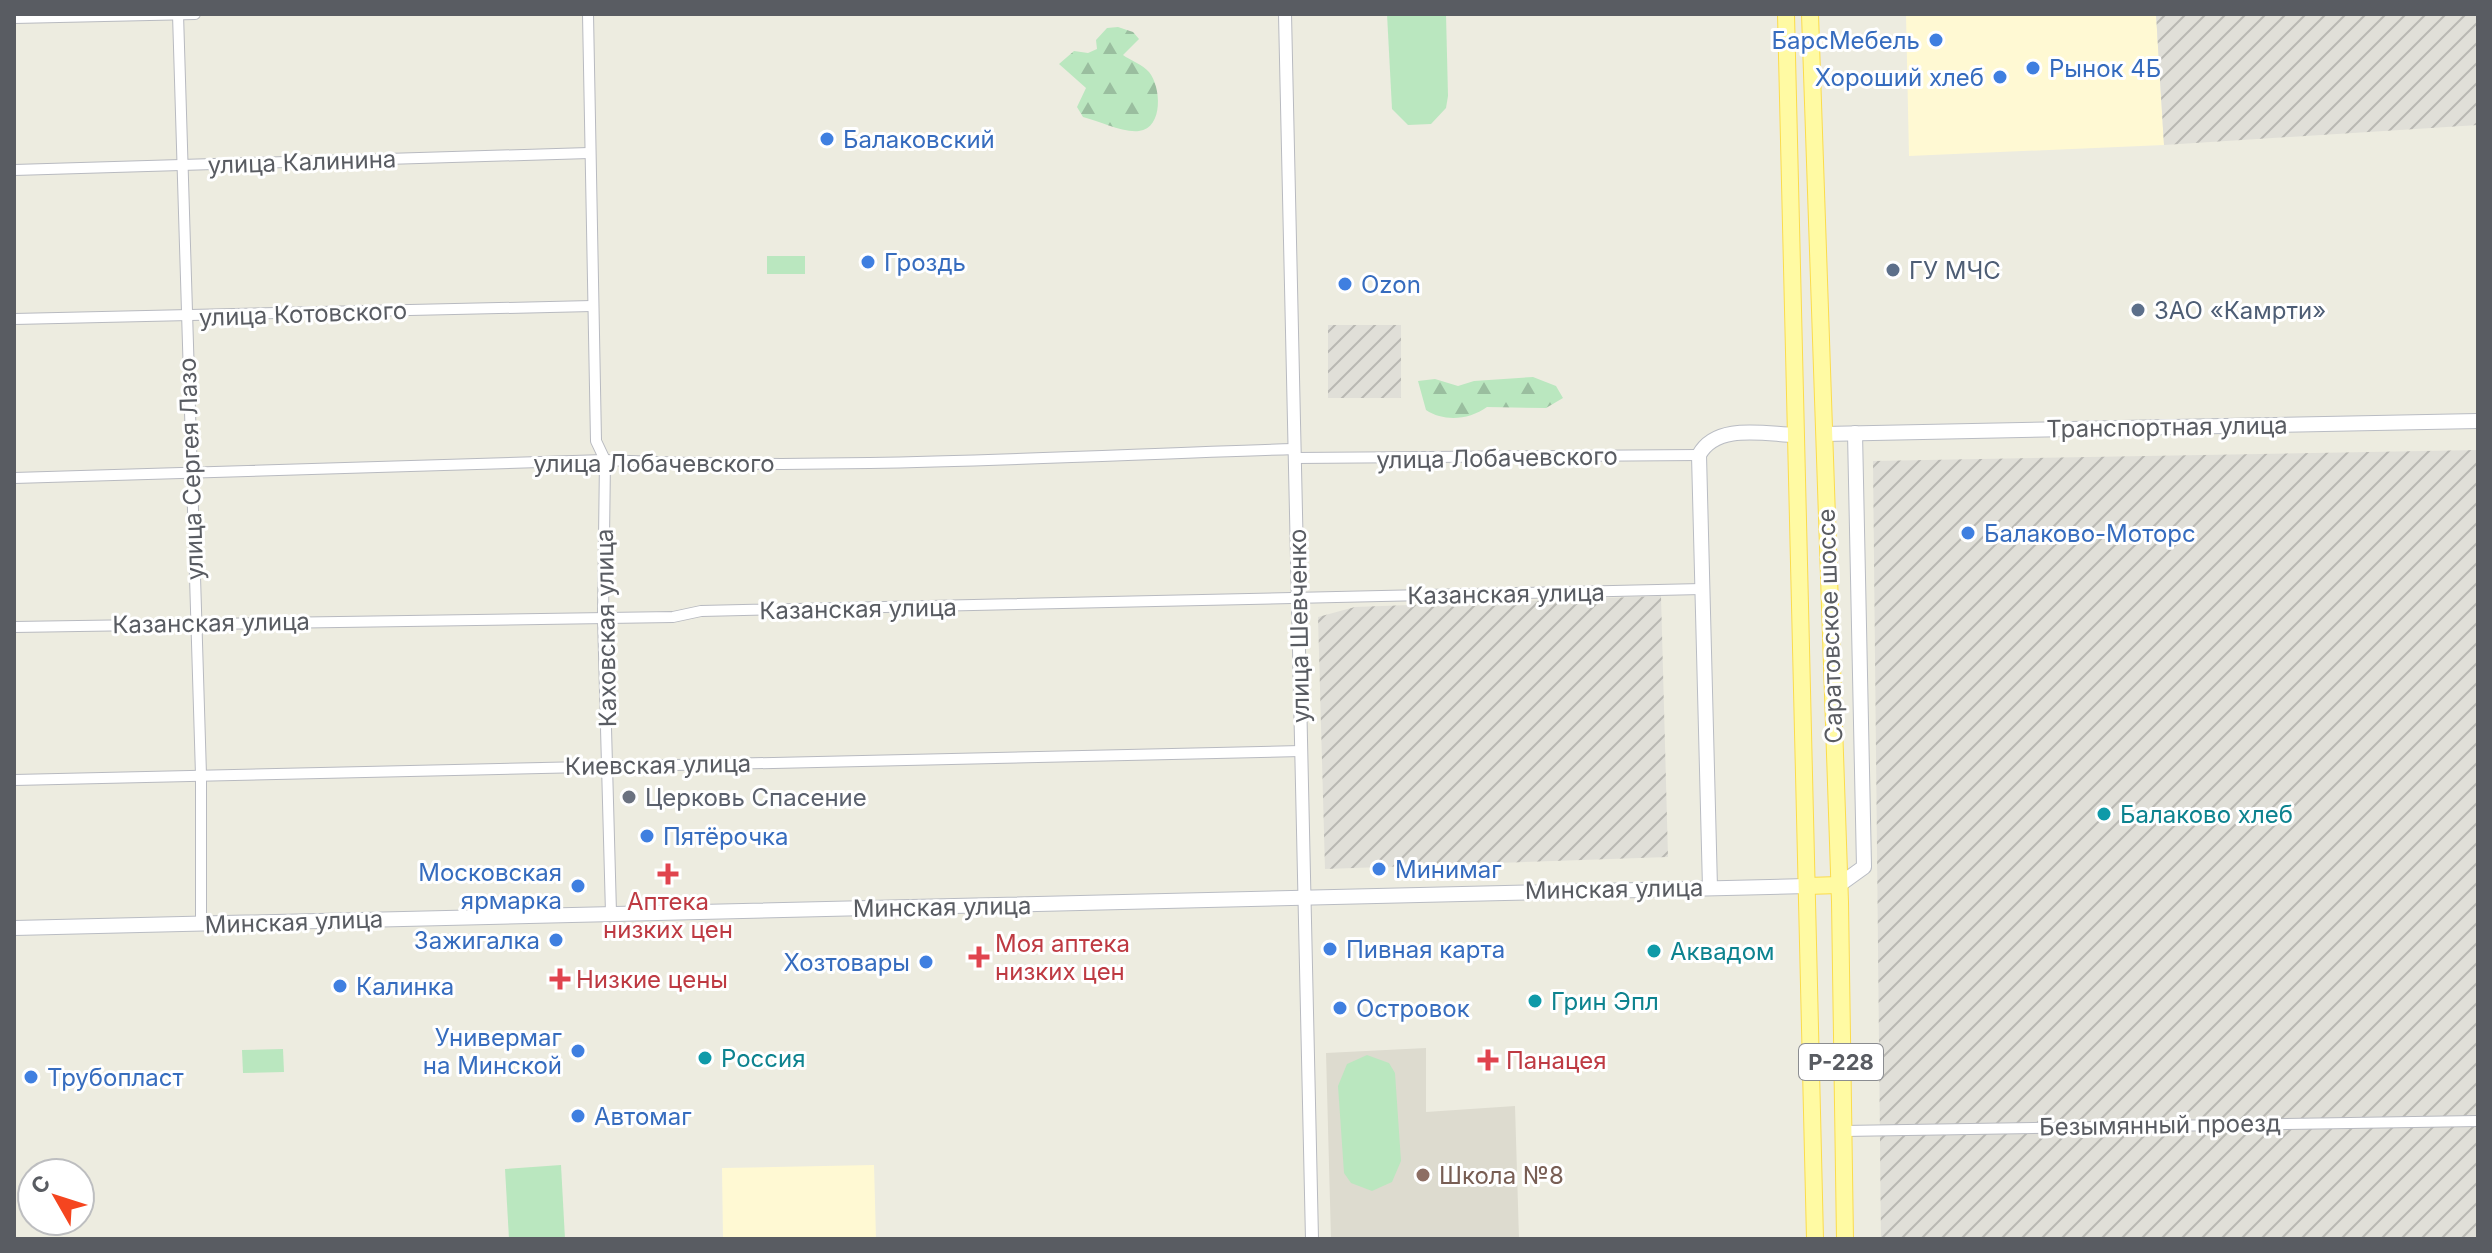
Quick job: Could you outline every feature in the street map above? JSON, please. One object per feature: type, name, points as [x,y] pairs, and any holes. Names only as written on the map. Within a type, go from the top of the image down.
[{"type":"main road","name":"Саратовское шоссе","points":[[1786,14],[1815,1239]]},
{"type":"main road","name":"Саратовское шоссе","points":[[1810,14],[1839,885],[1845,1239]]},
{"type":"main road","name":"Транспортная улица","points":[[1824,434],[2478,421]]},
{"type":"main road","points":[[1839,885],[1864,867],[1855,433]]},
{"type":"main road","points":[[1710,888],[1699,455],[1705,445],[1727,434],[1824,434]]},
{"type":"main road","name":"Минская улица","points":[[14,928],[1839,885]]},
{"type":"street","name":"улица Сергея Лазо","points":[[178,14],[201,775],[201,924]]},
{"type":"street","points":[[14,18],[195,14]]},
{"type":"street","name":"Каховская улица","points":[[588,14],[596,441],[605,460],[603,617],[611,913]]},
{"type":"street","name":"улица Шевченко","points":[[1285,14],[1312,1239]]},
{"type":"street","name":"улица Калинина","points":[[14,170],[589,153]]},
{"type":"street","name":"улица Котовского","points":[[14,319],[592,306]]},
{"type":"street","points":[[585,460],[596,441]]},
{"type":"street","name":"улица Лобачевского","points":[[14,478],[191,475],[585,460],[688,464],[1295,454],[1699,455]]},
{"type":"street","name":"Казанская улица","points":[[14,627],[673,617],[701,611],[1702,589]]},
{"type":"street","name":"Киевская улица","points":[[14,780],[1301,751]]},
{"type":"street","name":"Безымянный проезд","points":[[1843,1131],[2478,1121]]},
{"type":"shaded area","name":"Рынок 4Б","points":[[1906,14],[2156,14],[2164,145],[1909,156]]},
{"type":"shaded area","points":[[2156,14],[2478,14],[2478,125],[2164,145]]},
{"type":"shaded area","points":[[1328,325],[1401,325],[1401,398],[1328,398]]},
{"type":"shaded area","points":[[2478,450],[2478,1239],[1881,1239],[1873,461]]},
{"type":"shaded area","points":[[1661,596],[1668,857],[1325,869],[1318,617],[1355,607]]},
{"type":"shaded area","name":"Школа №8","points":[[1426,1048],[1426,1112],[1515,1106],[1519,1239],[1331,1239],[1326,1053]]},
{"type":"shaded area","points":[[874,1165],[876,1239],[723,1239],[722,1168]]},
{"type":"green space","points":[[1387,14],[1446,14],[1448,96],[1446,108],[1431,124],[1408,125],[1392,109]]},
{"type":"green space","points":[[1118,27],[1133,32],[1139,39],[1123,55],[1146,69],[1153,78],[1158,96],[1153,122],[1139,131],[1118,129],[1083,117],[1077,107],[1086,88],[1059,64],[1074,51],[1088,53],[1097,49],[1096,40],[1107,28]]},
{"type":"green space","points":[[767,256],[805,256],[805,274],[767,274]]},
{"type":"green space","points":[[1533,377],[1556,386],[1563,398],[1546,408],[1487,407],[1472,415],[1456,418],[1426,410],[1418,381],[1435,379],[1458,386],[1474,381]]},
{"type":"green space","points":[[283,1049],[284,1072],[243,1073],[242,1050]]},
{"type":"green space","points":[[1367,1055],[1389,1063],[1395,1073],[1401,1161],[1392,1182],[1372,1191],[1351,1183],[1344,1173],[1338,1086],[1347,1064]]},
{"type":"green space","points":[[561,1165],[565,1239],[509,1239],[505,1169]]},
{"type":"place","name":"БарсМебель","points":[[1936,40]]},
{"type":"place","name":"Рынок 4Б","points":[[2033,68]]},
{"type":"place","name":"Хороший хлеб","points":[[2000,77]]},
{"type":"place","name":"Балаковский","points":[[827,139]]},
{"type":"place","name":"Гроздь","points":[[868,262]]},
{"type":"place","name":"ГУ МЧС","points":[[1893,270]]},
{"type":"place","name":"Ozon","points":[[1345,284]]},
{"type":"place","name":"ЗАО «Камрти»","points":[[2138,310]]},
{"type":"place","name":"Балаково-Моторс","points":[[1968,533]]},
{"type":"place","name":"Церковь Спасение","points":[[629,797]]},
{"type":"place","name":"Балаково хлеб","points":[[2104,814]]},
{"type":"place","name":"Пятёрочка","points":[[647,836]]},
{"type":"place","name":"Минимаг","points":[[1379,869]]},
{"type":"place","name":"Аптека низких цен","points":[[668,874]]},
{"type":"place","name":"Московская ярмарка","points":[[578,886]]},
{"type":"place","name":"Зажигалка","points":[[556,940]]},
{"type":"place","name":"Пивная карта","points":[[1330,949]]},
{"type":"place","name":"Аквадом","points":[[1654,951]]},
{"type":"place","name":"Моя аптека низких цен","points":[[979,957]]},
{"type":"place","name":"Хозтовары","points":[[926,962]]},
{"type":"place","name":"Низкие цены","points":[[560,979]]},
{"type":"place","name":"Калинка","points":[[340,986]]},
{"type":"place","name":"Грин Эпл","points":[[1535,1001]]},
{"type":"place","name":"Островок","points":[[1340,1008]]},
{"type":"place","name":"Универмаг на Минской","points":[[578,1051]]},
{"type":"place","name":"Россия","points":[[705,1058]]},
{"type":"place","name":"Панацея","points":[[1488,1060]]},
{"type":"place","name":"Трубопласт","points":[[31,1077]]},
{"type":"place","name":"Автомаг","points":[[578,1116]]},
{"type":"place","name":"Школа №8","points":[[1423,1175]]}]
